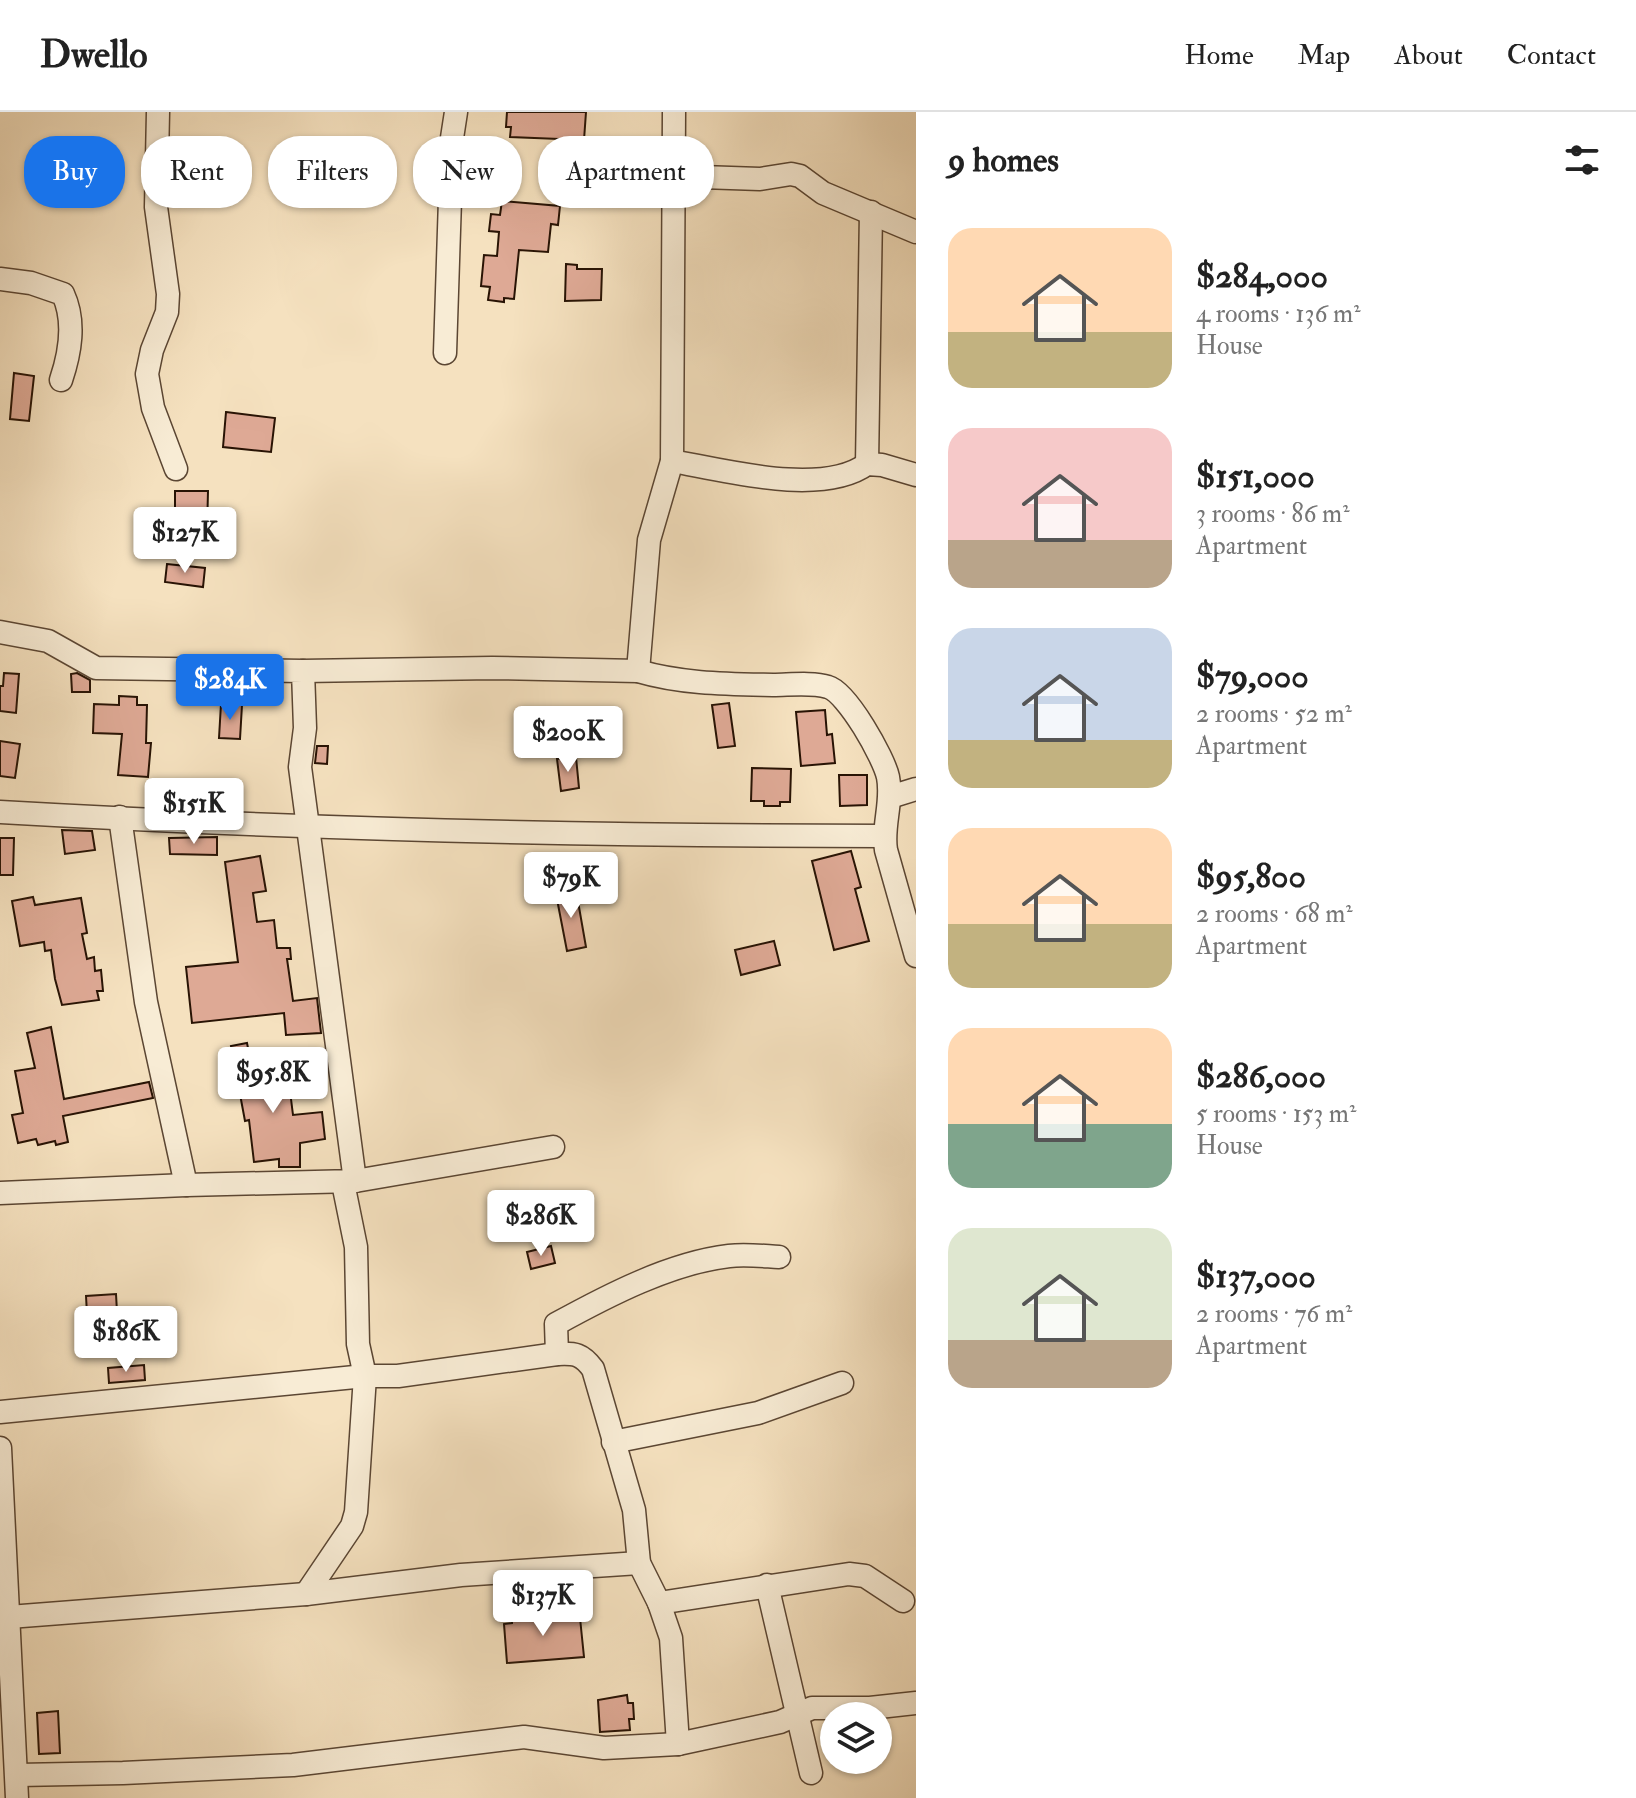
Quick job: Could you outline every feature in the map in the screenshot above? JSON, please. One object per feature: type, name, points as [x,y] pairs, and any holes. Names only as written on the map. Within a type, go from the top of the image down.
[{"type":"street","points":[[158,112],[156,207],[168,294],[167,312],[152,350],[147,374],[153,408],[176,469]]},
{"type":"street","points":[[445,353],[452,138],[456,112]]},
{"type":"street","points":[[673,136],[674,112]]},
{"type":"street","points":[[714,177],[800,176],[823,193],[916,232]]},
{"type":"street","points":[[638,671],[649,540],[672,461],[672,208]]},
{"type":"street","points":[[867,464],[871,212]]},
{"type":"street","points":[[0,279],[31,283],[63,294],[68,306],[71,351],[61,380]]},
{"type":"street","points":[[672,461],[792,482],[856,472],[867,464],[916,475]]},
{"type":"street","points":[[0,632],[48,641],[96,668],[638,671],[658,677],[723,684],[827,686],[834,690],[879,751],[889,779],[890,797],[884,836],[916,956]]},
{"type":"street","points":[[303,671],[305,728],[300,767],[356,1247],[358,1344],[365,1376],[356,1512],[352,1526],[306,1594]]},
{"type":"street","points":[[890,797],[916,789]]},
{"type":"street","points":[[0,812],[308,827],[740,837],[884,836]]},
{"type":"street","points":[[120,817],[146,1002],[186,1185]]},
{"type":"street","points":[[0,1193],[349,1182],[553,1147]]},
{"type":"street","points":[[557,1354],[556,1324],[628,1287],[709,1259],[779,1257]]},
{"type":"street","points":[[0,1412],[365,1376],[398,1376],[575,1353],[585,1358],[593,1369],[634,1510],[639,1563],[659,1603],[671,1638],[678,1744]]},
{"type":"street","points":[[613,1442],[758,1413],[842,1383]]},
{"type":"street","points":[[0,1448],[17,1798]]},
{"type":"street","points":[[9,1617],[306,1594],[461,1575],[639,1563]]},
{"type":"street","points":[[659,1603],[857,1574],[903,1601]]},
{"type":"street","points":[[767,1585],[811,1773]]},
{"type":"street","points":[[18,1775],[293,1765],[524,1737],[604,1748],[678,1744],[780,1722],[812,1708],[870,1708],[916,1703]]},
{"type":"building","points":[[507,112],[586,112],[584,136],[522,137],[510,136],[511,127],[506,127]]},
{"type":"building","points":[[522,203],[538,204],[538,208],[560,208],[558,225],[551,224],[548,252],[519,250],[514,299],[504,298],[504,302],[488,300],[490,287],[481,286],[484,255],[497,256],[499,232],[489,231],[491,214],[500,215],[501,208],[522,208]]},
{"type":"building","points":[[566,264],[577,265],[577,269],[602,269],[601,300],[565,301]]},
{"type":"building","points":[[14,373],[34,376],[29,421],[10,419]]},
{"type":"building","points":[[226,412],[275,418],[271,452],[223,447]]},
{"type":"building","points":[[175,491],[208,491],[207,532],[175,532]]},
{"type":"building","points":[[167,564],[205,568],[203,587],[165,582]]},
{"type":"building","points":[[4,673],[19,674],[16,713],[0,711],[0,686],[3,686]]},
{"type":"building","points":[[77,673],[90,680],[90,692],[72,692],[71,674]]},
{"type":"building","points":[[119,696],[137,697],[137,705],[147,705],[146,743],[151,743],[148,777],[118,775],[122,734],[93,733],[94,704],[119,705]]},
{"type":"building","points":[[729,703],[735,746],[718,748],[712,705]]},
{"type":"building","points":[[221,704],[242,705],[240,739],[219,738]]},
{"type":"building","points":[[825,710],[827,735],[832,734],[835,763],[801,766],[796,712]]},
{"type":"building","points":[[0,741],[20,744],[15,778],[0,776]]},
{"type":"building","points":[[317,746],[328,746],[327,764],[315,763]]},
{"type":"building","points":[[576,757],[579,788],[561,791],[557,759]]},
{"type":"building","points":[[752,768],[791,769],[790,802],[780,802],[780,806],[764,806],[764,801],[751,801]]},
{"type":"building","points":[[839,775],[867,775],[867,805],[840,806]]},
{"type":"building","points":[[62,830],[92,831],[95,850],[65,854]]},
{"type":"building","points":[[217,837],[217,855],[170,854],[169,838]]},
{"type":"building","points":[[0,838],[14,838],[13,875],[0,875]]},
{"type":"building","points":[[851,851],[861,887],[855,889],[869,941],[834,950],[812,861]]},
{"type":"building","points":[[260,856],[266,891],[253,893],[257,922],[274,920],[277,948],[290,948],[291,959],[287,959],[293,1001],[317,998],[321,1033],[286,1035],[284,1013],[192,1023],[186,967],[238,962],[225,862]]},
{"type":"building","points":[[576,890],[586,947],[567,951],[556,894]]},
{"type":"building","points":[[33,897],[35,905],[81,898],[87,933],[82,934],[87,959],[94,957],[95,971],[101,970],[103,991],[97,991],[99,1000],[62,1005],[51,950],[45,951],[44,942],[20,946],[12,901]]},
{"type":"building","points":[[774,941],[780,965],[741,975],[735,950]]},
{"type":"building","points":[[51,1027],[64,1099],[149,1082],[153,1098],[63,1116],[68,1142],[38,1145],[36,1139],[18,1143],[12,1115],[23,1113],[15,1071],[35,1068],[27,1033]]},
{"type":"building","points":[[247,1043],[254,1079],[288,1075],[293,1115],[322,1112],[325,1139],[300,1143],[300,1167],[279,1167],[279,1159],[254,1162],[249,1120],[245,1121],[231,1046]]},
{"type":"building","points":[[551,1246],[555,1263],[531,1269],[527,1252]]},
{"type":"building","points":[[116,1294],[117,1312],[87,1314],[86,1296]]},
{"type":"building","points":[[144,1365],[145,1380],[109,1383],[108,1368]]},
{"type":"building","points":[[570,1612],[571,1619],[580,1618],[584,1657],[507,1663],[504,1624],[512,1623],[512,1617]]},
{"type":"building","points":[[627,1695],[628,1703],[633,1703],[634,1719],[629,1719],[630,1730],[600,1732],[598,1700]]},
{"type":"building","points":[[58,1711],[60,1753],[39,1754],[37,1713]]}]
